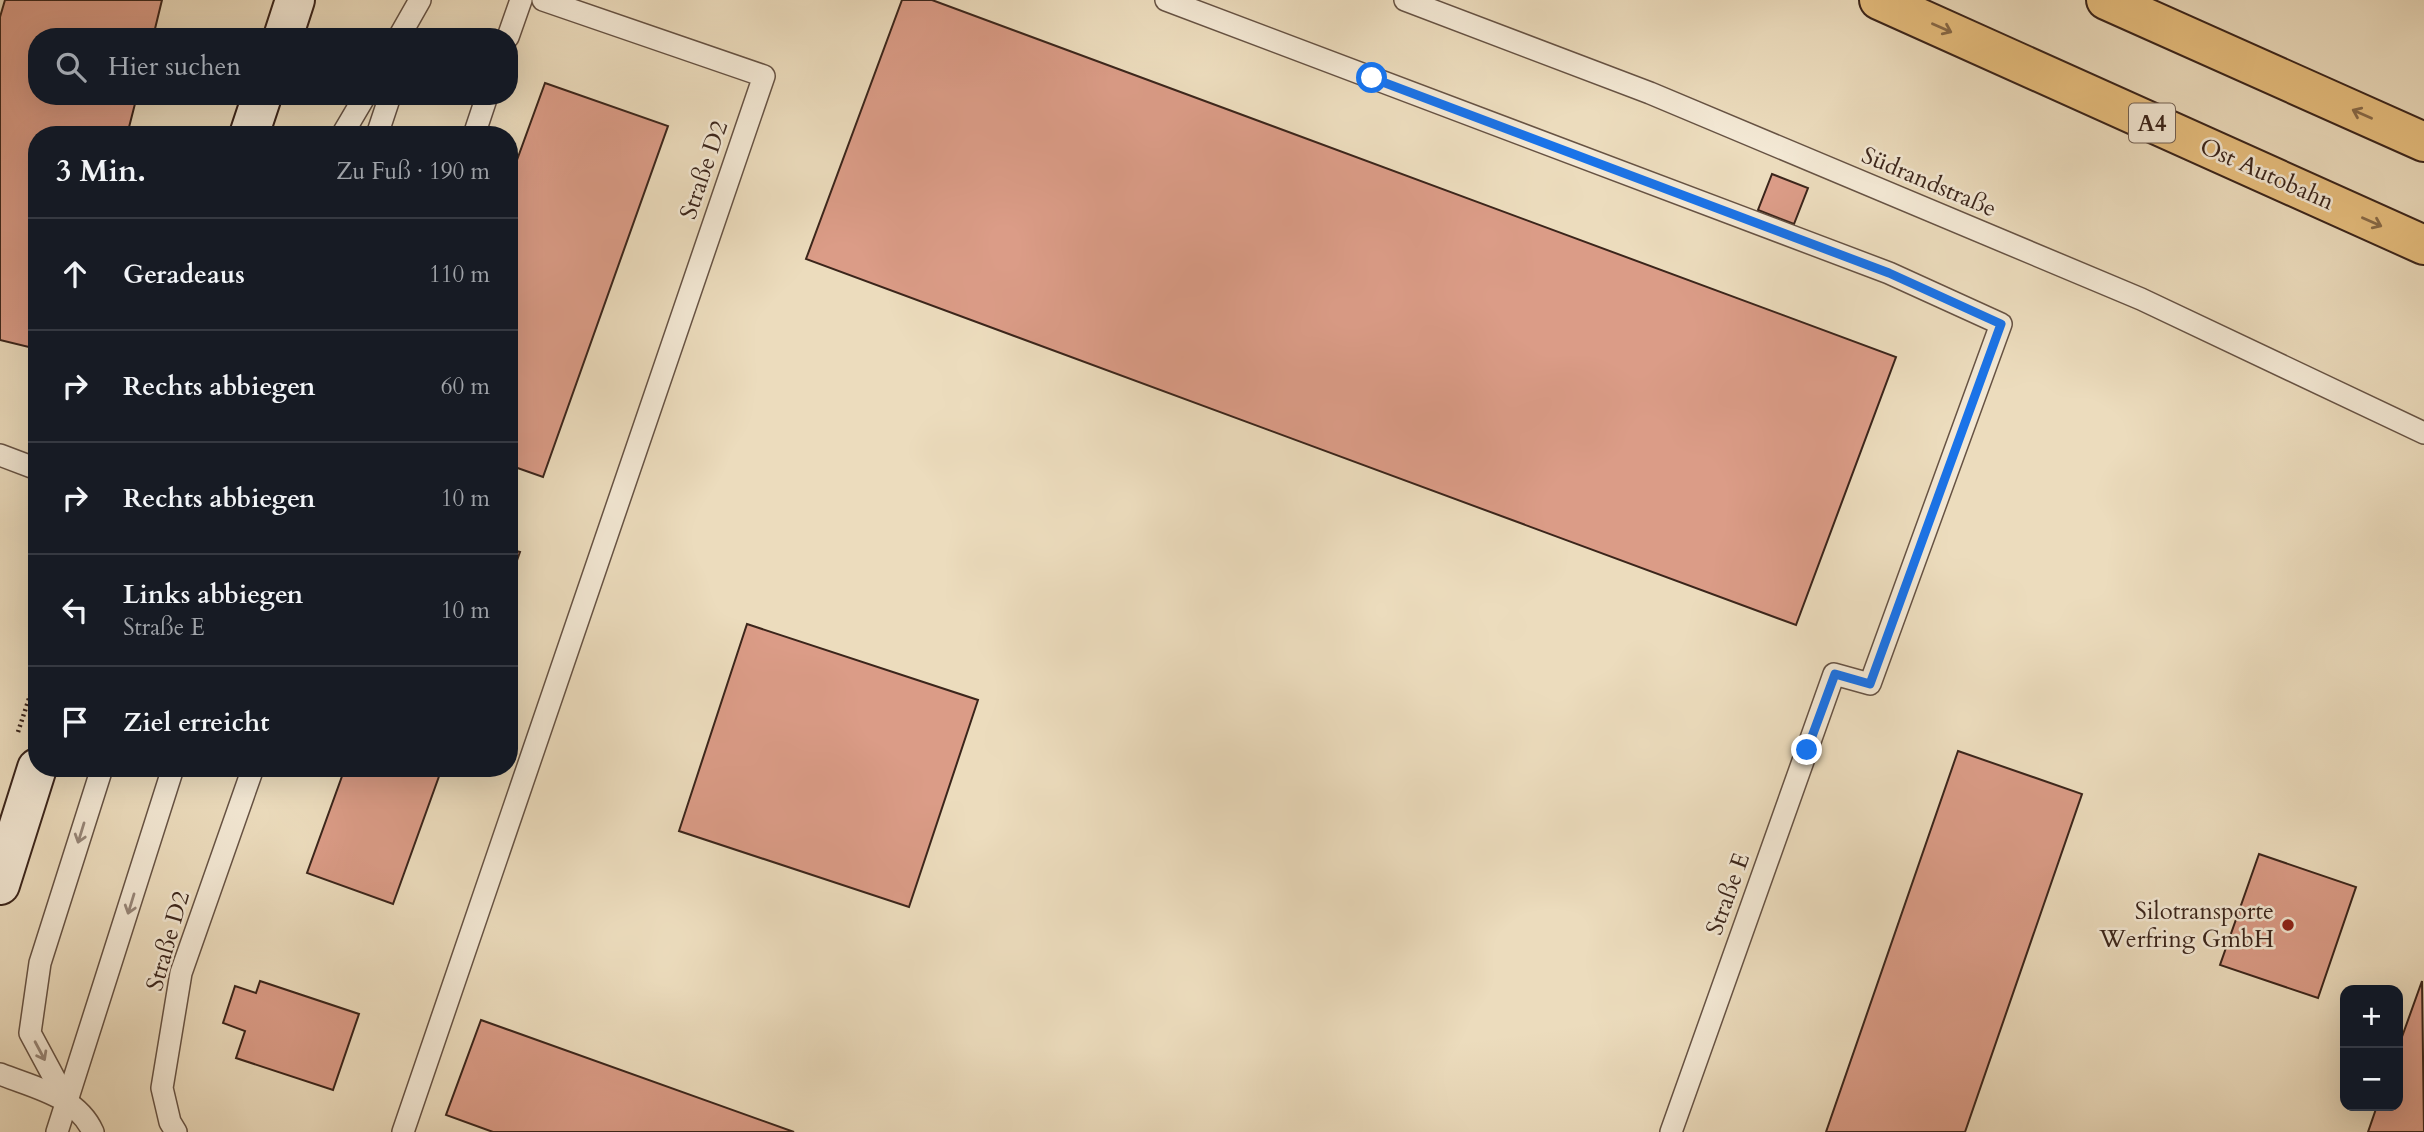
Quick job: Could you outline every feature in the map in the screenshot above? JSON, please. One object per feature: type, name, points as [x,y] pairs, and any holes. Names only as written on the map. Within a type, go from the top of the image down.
[{"type":"highway","name":"Ost Autobahn","points":[[1879,0],[2424,245]]},
{"type":"highway","points":[[2106,0],[2424,142]]},
{"type":"street","points":[[286,28],[295,0]]},
{"type":"street","points":[[251,126],[259,105]]},
{"type":"street","points":[[0,885],[34,777]]},
{"type":"lane","points":[[404,28],[421,0]]},
{"type":"lane","points":[[413,28],[421,0]]},
{"type":"lane","points":[[511,28],[521,0]]},
{"type":"lane","name":"Straße D2","points":[[403,1132],[764,76],[543,0]]},
{"type":"lane","name":"Straße E","points":[[1166,0],[1889,273],[2001,324],[1870,684],[1835,674],[1671,1132]]},
{"type":"lane","name":"Südrandstraße","points":[[1405,0],[1650,93],[2141,299],[2424,433]]},
{"type":"lane","points":[[347,126],[360,105]]},
{"type":"lane","points":[[380,126],[387,105]]},
{"type":"lane","points":[[477,126],[484,105]]},
{"type":"lane","points":[[0,454],[28,465]]},
{"type":"lane","points":[[66,1100],[30,1033],[40,963],[99,777]]},
{"type":"lane","points":[[57,1132],[170,777]]},
{"type":"lane","name":"Straße D2","points":[[176,1132],[162,1088],[181,973],[250,777]]},
{"type":"lane","points":[[0,1074],[66,1100],[85,1115],[93,1132]]},
{"type":"building","points":[[5,0],[162,0],[155,28],[28,28],[28,105],[135,105],[129,126],[28,126],[28,347],[0,340],[0,17]]},
{"type":"building","points":[[902,0],[932,0],[1896,357],[1796,625],[806,259]]},
{"type":"building","points":[[545,83],[668,126],[543,477],[518,468],[518,157]]},
{"type":"building","points":[[1772,174],[1808,188],[1794,224],[1758,210]]},
{"type":"building","points":[[747,624],[978,700],[909,907],[679,831]]},
{"type":"building","points":[[1958,751],[2082,794],[1965,1132],[1826,1132]]},
{"type":"building","points":[[342,777],[439,777],[393,904],[307,873]]},
{"type":"building","name":"Silotransporte Werfring GmbH","points":[[2259,854],[2356,887],[2318,998],[2220,965]]},
{"type":"building","points":[[260,981],[359,1014],[333,1090],[236,1058],[245,1031],[223,1023],[235,986],[256,993]]},
{"type":"building","points":[[2422,981],[2424,1132],[2368,1132],[2375,1111],[2403,1111],[2403,1034]]},
{"type":"building","points":[[481,1020],[794,1132],[493,1132],[446,1115]]},
{"type":"place","name":"Silotransporte Werfring GmbH","points":[[2288,925]]},
{"type":"route","points":[[1372,78],[1889,273],[2001,324],[1870,684],[1835,674],[1807,750]]}]
